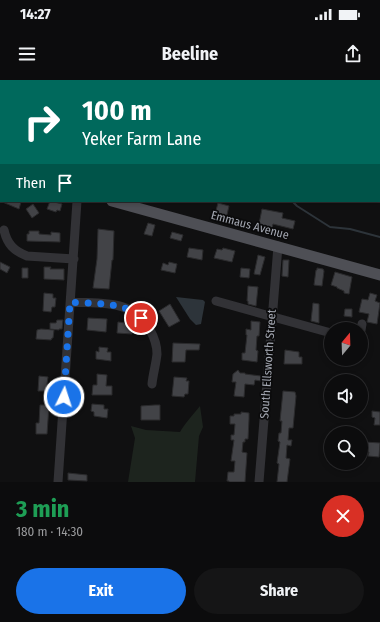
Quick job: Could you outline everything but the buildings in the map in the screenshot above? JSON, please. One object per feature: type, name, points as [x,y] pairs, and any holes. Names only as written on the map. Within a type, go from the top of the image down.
[{"type":"main road","name":"Emmaus Avenue","points":[[116,202],[380,275]]},
{"type":"street","points":[[58,482],[78,202]]},
{"type":"street","points":[[4,230],[9,244],[20,254],[27,256],[74,259]]},
{"type":"street","name":"South Ellsworth Street","points":[[259,482],[278,246]]},
{"type":"street","points":[[70,302],[123,306],[136,312],[147,323],[156,342],[157,353],[152,384]]},
{"type":"street","points":[[216,302],[324,331]]},
{"type":"shaded area","points":[[176,297],[203,300],[205,302],[201,324],[196,325],[190,319]]},
{"type":"shaded area","points":[[200,406],[203,427],[199,436],[195,482],[128,482],[135,438],[131,426],[146,430],[180,432]]},
{"type":"waterway","points":[[293,202],[330,227],[350,229],[380,237]]},
{"type":"route","points":[[64,397],[70,302],[123,306],[136,312],[141,318]]}]
